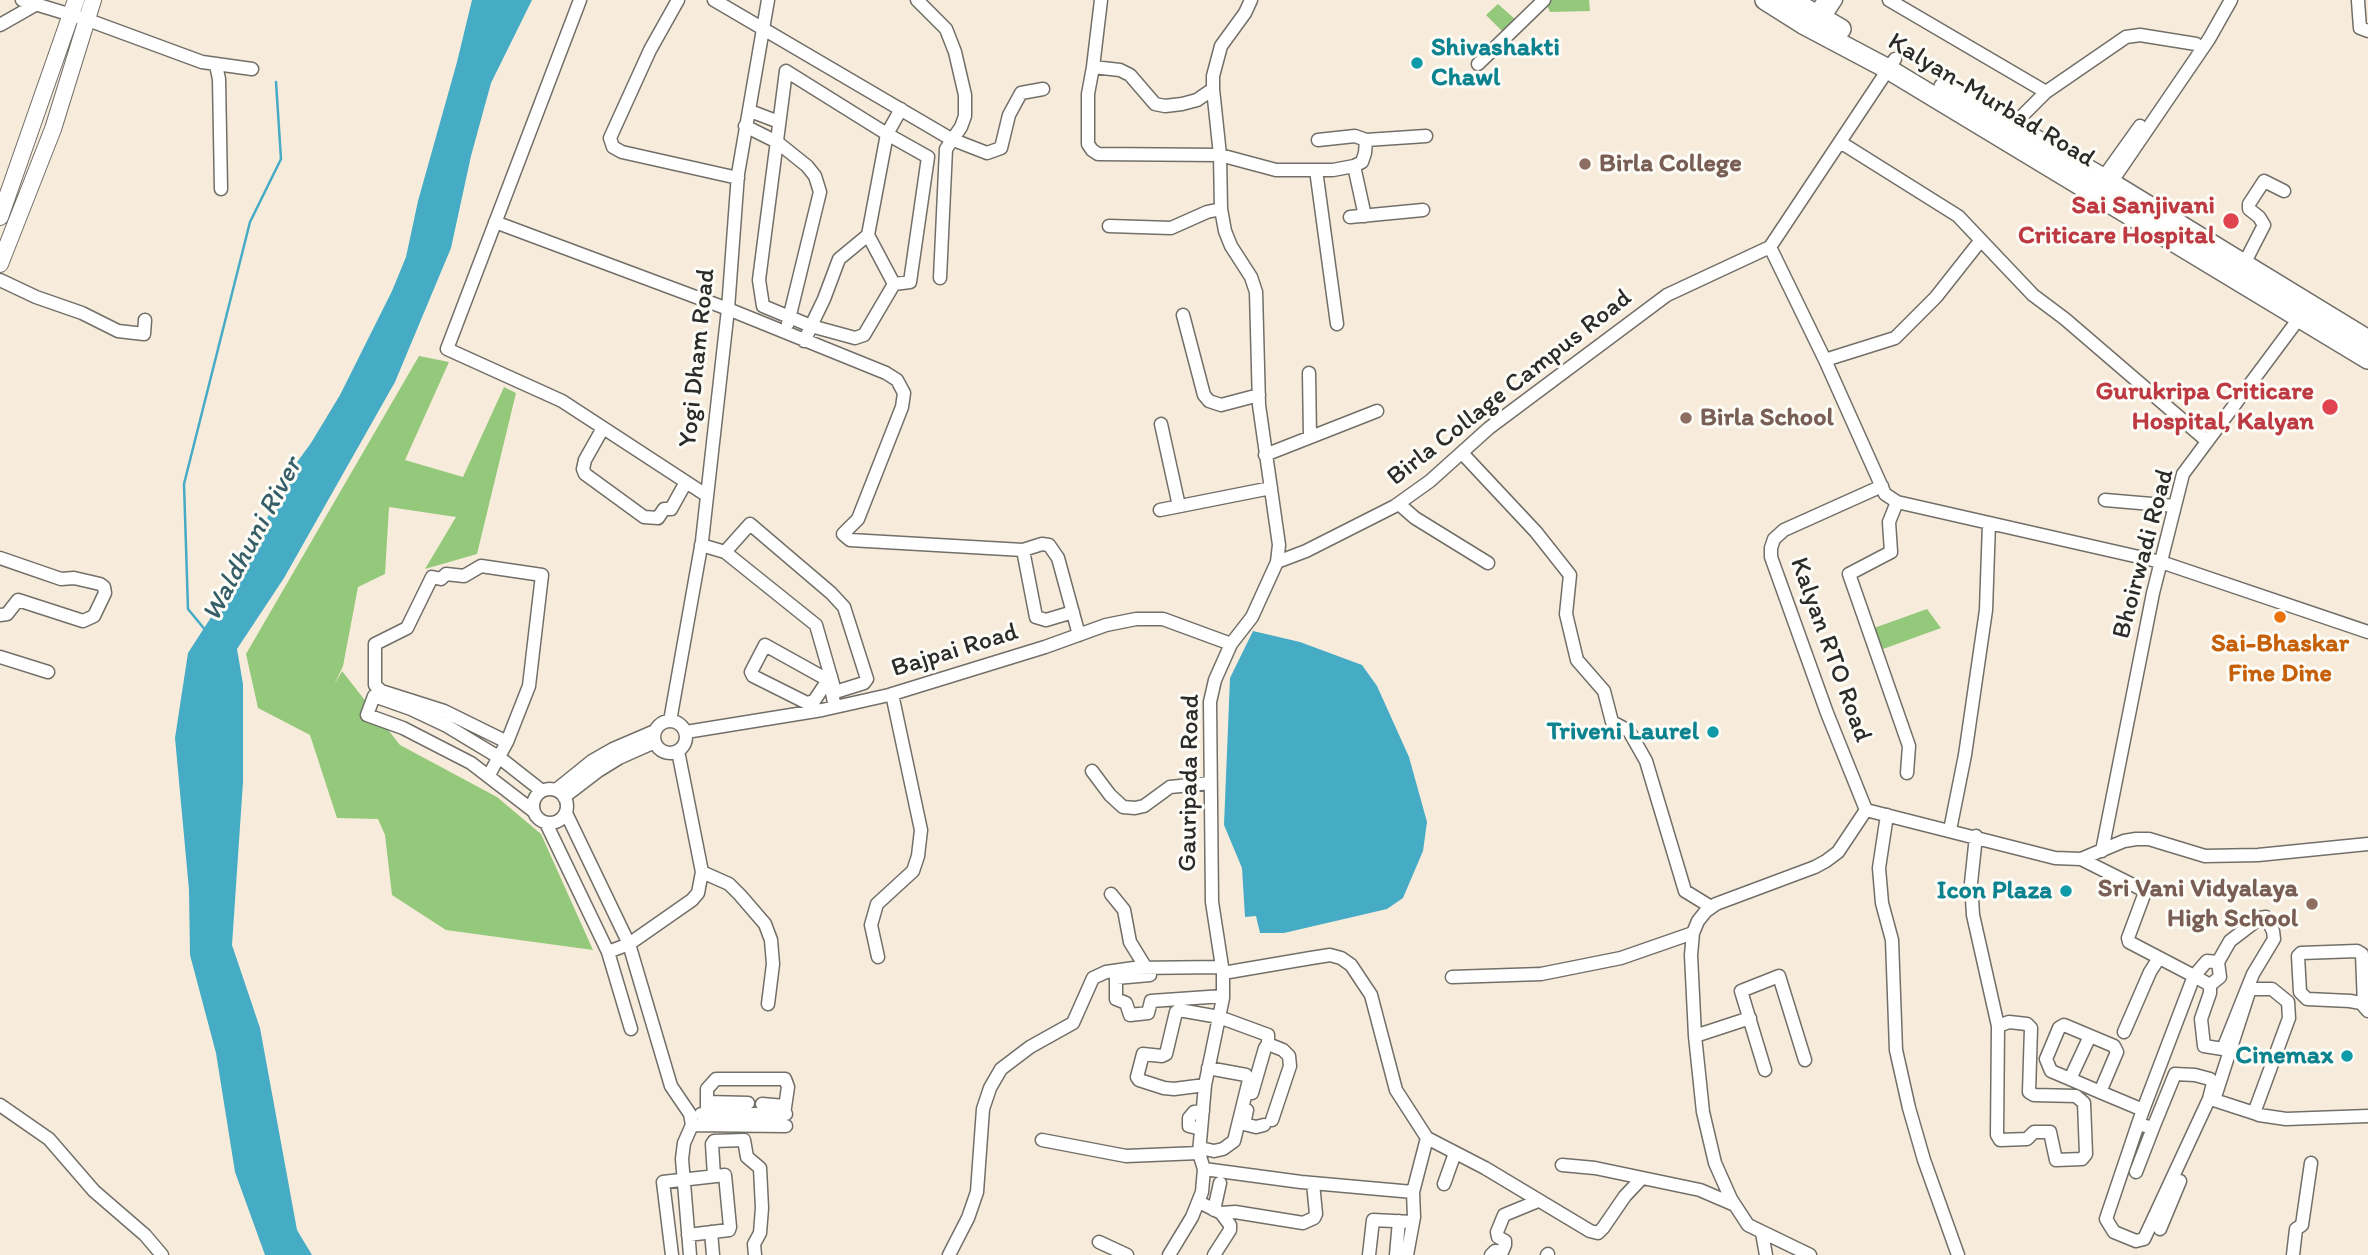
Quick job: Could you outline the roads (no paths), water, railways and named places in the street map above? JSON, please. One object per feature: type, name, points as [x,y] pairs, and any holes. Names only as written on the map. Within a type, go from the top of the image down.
[{"type":"highway","name":"Kalyan-Murbad Road","points":[[1765,0],[1817,18],[2304,311],[2368,359]]},
{"type":"highway","points":[[1791,0],[1817,18]]},
{"type":"highway","points":[[1891,64],[2012,126],[2102,188],[2244,264],[2304,311],[2368,340]]},
{"type":"main road","points":[[0,264],[11,242],[53,129],[93,0]]},
{"type":"main road","points":[[0,216],[74,8]]},
{"type":"street","points":[[580,0],[447,349],[562,401],[706,495]]},
{"type":"street","points":[[678,0],[650,50],[610,138],[613,147],[622,152],[738,178]]},
{"type":"street","points":[[714,0],[951,139],[987,153],[1001,148],[1009,115],[1021,93],[1043,89]]},
{"type":"street","name":"Yogi Dham Road","points":[[670,720],[701,545],[728,309],[738,178],[768,0]]},
{"type":"street","points":[[916,0],[946,29],[955,52],[965,95],[965,116],[946,149],[940,278]]},
{"type":"street","points":[[1101,0],[1088,94],[1088,144],[1092,150],[1108,155],[1220,155],[1276,170],[1316,170],[1354,166],[1362,162],[1366,140]]},
{"type":"street","name":"Gauripada Road","points":[[1169,1255],[1202,1192],[1204,1169],[1199,1151],[1205,1085],[1223,996],[1223,970],[1212,902],[1210,702],[1215,680],[1231,644],[1252,617],[1277,562],[1279,545],[1259,395],[1256,292],[1251,277],[1231,246],[1221,209],[1220,155],[1213,89],[1221,46],[1251,0]]},
{"type":"street","points":[[1478,64],[1544,0]]},
{"type":"street","points":[[1817,18],[1836,0]]},
{"type":"street","points":[[1889,0],[2046,92]]},
{"type":"street","points":[[2102,188],[2223,0]]},
{"type":"street","points":[[2102,188],[2206,44],[2231,0]]},
{"type":"street","points":[[2358,1],[2360,28],[2368,31]]},
{"type":"street","points":[[0,25],[29,2],[74,8],[88,20],[216,65],[252,69]]},
{"type":"street","points":[[2012,126],[2046,92],[2126,37],[2140,35],[2196,44]]},
{"type":"street","points":[[1891,64],[1770,247],[1825,360],[1885,494],[1897,502],[2161,562],[2368,632]]},
{"type":"street","points":[[216,65],[219,79],[221,190]]},
{"type":"street","points":[[1093,67],[1121,70],[1130,75],[1155,104],[1165,106],[1197,100],[1213,89]]},
{"type":"street","points":[[786,71],[928,157],[910,282],[894,284],[864,335],[855,338],[811,326],[763,306],[759,294],[786,71]]},
{"type":"street","points":[[750,111],[779,122]]},
{"type":"street","points":[[804,341],[839,259],[868,235],[890,136],[904,111]]},
{"type":"street","points":[[746,126],[777,142],[815,176],[820,192],[785,334]]},
{"type":"street","points":[[1318,140],[1355,136],[1366,140],[1426,136]]},
{"type":"street","points":[[1840,142],[1958,216],[2033,295],[2065,319],[2207,441]]},
{"type":"street","points":[[1354,166],[1364,216]]},
{"type":"street","points":[[1316,170],[1337,324]]},
{"type":"street","points":[[2244,264],[2264,225],[2249,209],[2249,204],[2264,181],[2284,191]]},
{"type":"street","points":[[1109,226],[1171,228],[1207,212],[1221,209]]},
{"type":"street","points":[[1350,217],[1423,209]]},
{"type":"street","points":[[495,222],[728,309],[886,373],[897,380],[904,393],[902,407],[858,519],[844,534],[850,540],[1023,550],[1042,544],[1049,545],[1058,558],[1079,635]]},
{"type":"street","points":[[868,235],[894,284]]},
{"type":"street","points":[[1825,360],[1895,338],[1936,297],[1981,240]]},
{"type":"street","name":"Birla Collage Campus Road","points":[[1277,562],[1316,547],[1399,504],[1430,481],[1489,428],[1667,295],[1770,247]]},
{"type":"street","points":[[0,280],[36,297],[82,313],[118,331],[144,334],[145,320]]},
{"type":"street","name":"Bhoirwadi Road","points":[[2102,851],[2153,593],[2183,474],[2304,311]]},
{"type":"street","points":[[1183,315],[1209,401],[1222,405],[1259,395]]},
{"type":"street","points":[[1309,373],[1310,437]]},
{"type":"street","points":[[1265,455],[1377,411]]},
{"type":"street","points":[[1161,424],[1180,506]]},
{"type":"street","points":[[603,428],[585,460],[585,474],[644,517],[658,518],[664,509],[671,509],[686,482]]},
{"type":"street","points":[[1462,453],[1535,532],[1570,575],[1566,614],[1577,660],[1604,691],[1612,722],[1629,731],[1646,761],[1685,891],[1711,907]]},
{"type":"street","name":"Kalyan RTO Road","points":[[1866,810],[1826,713],[1771,557],[1771,548],[1774,539],[1784,530],[1882,486]]},
{"type":"street","points":[[1160,510],[1271,488]]},
{"type":"street","points":[[2105,500],[2175,506]]},
{"type":"street","points":[[1897,502],[1889,522],[1891,552],[1849,575],[1909,746],[1907,773]]},
{"type":"street","points":[[1399,504],[1415,518],[1488,563]]},
{"type":"street","points":[[1950,830],[1965,755],[1986,610],[1989,523]]},
{"type":"street","points":[[725,552],[747,526],[755,526],[844,607],[867,679],[864,683],[831,682],[765,645],[751,671],[753,676],[807,703],[814,701],[831,682]]},
{"type":"street","points":[[701,545],[725,552],[816,625],[835,707]]},
{"type":"street","points":[[1023,550],[1036,617],[1046,620],[1073,612]]},
{"type":"street","points":[[0,558],[61,579],[74,578],[100,584],[105,593],[94,615],[83,621],[18,600],[7,614],[0,615]]},
{"type":"street","points":[[489,775],[508,742],[529,686],[542,575],[481,566],[464,576],[446,574],[440,579],[432,577],[407,628],[375,644],[375,685],[381,691],[444,711],[508,742]]},
{"type":"street","name":"Bajpai Road","points":[[686,732],[835,707],[892,694],[1105,625],[1136,619],[1163,619],[1231,644]]},
{"type":"street","points":[[0,657],[48,672]]},
{"type":"street","points":[[878,957],[871,925],[877,904],[912,871],[918,856],[920,830],[892,694]]},
{"type":"street","points":[[631,1029],[608,952],[546,823],[489,775],[438,744],[367,715],[374,696],[447,726],[500,758],[542,791],[560,794],[567,805],[566,813],[629,944],[671,1086],[691,1120]]},
{"type":"street","points":[[560,794],[592,761],[613,749],[655,736],[661,723],[670,720],[680,723],[686,732],[685,743],[678,751],[673,752],[662,751],[655,736]]},
{"type":"street","points":[[608,952],[629,944],[698,893],[702,872],[678,751]]},
{"type":"street","points":[[1092,771],[1123,807],[1144,806],[1170,786],[1210,783]]},
{"type":"street","points":[[533,810],[534,799],[542,791]]},
{"type":"street","points":[[1804,1254],[1748,1225],[1715,1163],[1707,1134],[1695,1036],[1690,954],[1698,921],[1711,907],[1826,861],[1838,852],[1866,810],[2055,858],[2081,859],[2124,841],[2136,839],[2149,839],[2205,856],[2258,855],[2368,844]]},
{"type":"street","points":[[546,823],[560,820],[566,813]]},
{"type":"street","points":[[1887,815],[1879,868],[1882,903],[1892,940],[1896,1050],[1924,1160],[1958,1255]]},
{"type":"street","points":[[1976,836],[1970,883],[1982,962],[1998,1026],[1997,1135],[2000,1140],[2027,1139],[2034,1132],[2050,1132],[2056,1160],[2082,1159],[2086,1154],[2084,1103],[2076,1096],[2034,1095],[2029,1092],[2031,1028],[2027,1024],[2009,1022],[1998,1026]]},
{"type":"street","points":[[2081,859],[2143,890],[2144,895],[2128,938],[2129,942],[2157,962],[2175,966],[2210,985]]},
{"type":"street","points":[[702,872],[729,884],[765,924],[771,940],[773,964],[768,1004]]},
{"type":"street","points":[[1111,894],[1124,910],[1130,942],[1148,972]]},
{"type":"street","points":[[2260,918],[2266,918],[2274,939],[2253,974],[2223,1049],[2204,1046],[2200,1019],[2210,985],[2220,977],[2218,961],[2230,942],[2260,918]]},
{"type":"street","points":[[1452,977],[1541,974],[1621,958],[1693,933]]},
{"type":"street","points":[[2357,951],[2362,954],[2366,1008],[2350,1001],[2306,999],[2300,992],[2298,956],[2301,953],[2357,951]]},
{"type":"street","points":[[948,1255],[968,1218],[977,1192],[984,1109],[990,1088],[1001,1069],[1073,1023],[1093,978],[1106,972],[1223,970],[1330,955],[1341,958],[1352,965],[1371,995],[1396,1090],[1427,1138],[1485,1168],[1590,1231],[1598,1233],[1642,1178]]},
{"type":"street","points":[[2136,1172],[2175,1074],[2210,1079],[2213,1083],[2208,1099],[2144,1239],[2136,1241],[2114,1232],[2106,1219],[2143,1110],[2194,976],[2207,961],[2218,961]]},
{"type":"street","points":[[2124,1032],[2157,962]]},
{"type":"street","points":[[1148,972],[1116,978],[1116,999],[1126,1003],[1130,1015],[1148,1013],[1151,1001],[1223,996]]},
{"type":"street","points":[[1765,1070],[1741,991],[1779,976],[1805,1060]]},
{"type":"street","points":[[2160,1229],[2214,1100],[2250,989],[2272,989],[2288,1002],[2289,1018],[2254,1113]]},
{"type":"street","points":[[1205,1085],[1164,1088],[1136,1077],[1143,1054],[1166,1054],[1176,1012],[1179,1010],[1219,1017],[1268,1035],[1268,1044],[1244,1122],[1256,1127],[1268,1123],[1290,1066],[1289,1056],[1283,1050],[1268,1044]]},
{"type":"street","points":[[1695,1036],[1750,1018]]},
{"type":"street","points":[[2100,1092],[2117,1052],[2114,1046],[2064,1025],[2059,1028],[2046,1059],[2051,1071],[2100,1092],[2143,1110]]},
{"type":"street","points":[[2070,1079],[2090,1036]]},
{"type":"street","points":[[1042,1140],[1126,1156],[1223,1149],[1234,1141],[1249,1080],[1246,1075],[1208,1068]]},
{"type":"street","points":[[707,1108],[707,1089],[716,1079],[785,1079],[788,1087],[785,1115]]},
{"type":"street","points":[[2154,1081],[2170,1087]]},
{"type":"street","points":[[2214,1100],[2254,1113],[2286,1119],[2368,1115]]},
{"type":"street","points":[[690,1255],[682,1159],[691,1120],[707,1108],[755,1103],[785,1115]]},
{"type":"street","points":[[0,1105],[49,1139],[94,1191],[145,1235],[162,1255]]},
{"type":"street","points":[[707,1108],[736,1120]]},
{"type":"street","points":[[691,1120],[736,1120],[785,1115]]},
{"type":"street","points":[[2138,1124],[2153,1128]]},
{"type":"street","points":[[1407,1255],[1413,1222],[1413,1192],[1427,1138]]},
{"type":"street","points":[[714,1176],[714,1141],[744,1140],[747,1157],[760,1168],[762,1208],[760,1233],[754,1244],[755,1255]]},
{"type":"street","points":[[1444,1184],[1455,1153]]},
{"type":"street","points":[[2293,1255],[2296,1229],[2302,1225],[2311,1163]]},
{"type":"street","points":[[1562,1165],[1587,1166],[1700,1190],[1735,1205]]},
{"type":"street","points":[[1204,1169],[1413,1192]]},
{"type":"street","points":[[672,1255],[663,1182],[725,1175],[729,1230],[688,1235]]},
{"type":"street","points":[[1217,1212],[1220,1183]]},
{"type":"street","points":[[1217,1212],[1307,1222],[1316,1214],[1313,1183]]},
{"type":"street","points":[[1492,1255],[1495,1251],[1502,1252],[1506,1245],[1497,1232],[1504,1215],[1538,1201]]},
{"type":"street","points":[[1199,1202],[1217,1212],[1230,1225],[1230,1230],[1214,1255]]},
{"type":"street","points":[[1369,1255],[1373,1220],[1413,1222]]},
{"type":"street","points":[[1396,1255],[1399,1221]]},
{"type":"street","points":[[711,1232],[713,1255]]},
{"type":"street","points":[[1762,1233],[1766,1255]]},
{"type":"street","points":[[1099,1242],[1127,1255]]},
{"type":"water","points":[[472,0],[532,0],[491,83],[471,156],[451,248],[395,382],[284,578],[237,649],[243,684],[243,782],[232,945],[260,1028],[297,1230],[312,1255],[265,1255],[235,1172],[216,1053],[190,955],[189,890],[175,738],[188,653],[250,557],[284,480],[311,443],[340,395],[392,291],[406,257],[418,201]]},
{"type":"water","points":[[1253,631],[1300,642],[1362,665],[1377,686],[1409,757],[1427,822],[1423,851],[1403,898],[1387,909],[1284,933],[1260,933],[1256,916],[1245,917],[1242,868],[1224,825],[1230,678]]},
{"type":"waterway","name":"Waldhuni River","points":[[206,631],[188,609],[184,484],[250,222],[281,159],[276,82]]},
{"type":"place","name":"Shivashakti Chawl","points":[[1417,63]]},
{"type":"place","name":"Birla College","points":[[1585,164]]},
{"type":"place","name":"Sai Sanjivani Criticare Hospital","points":[[2231,221]]},
{"type":"place","name":"Gurukripa Criticare Hospital, Kalyan","points":[[2330,407]]},
{"type":"place","name":"Birla School","points":[[1686,418]]},
{"type":"place","name":"Sai-Bhaskar Fine Dine","points":[[2280,617]]},
{"type":"place","name":"Triveni Laurel","points":[[1713,732]]},
{"type":"place","name":"Icon Plaza","points":[[2066,891]]},
{"type":"place","name":"Sri Vani Vidyalaya High School","points":[[2312,904]]},
{"type":"place","name":"Cinemax","points":[[2347,1056]]}]
